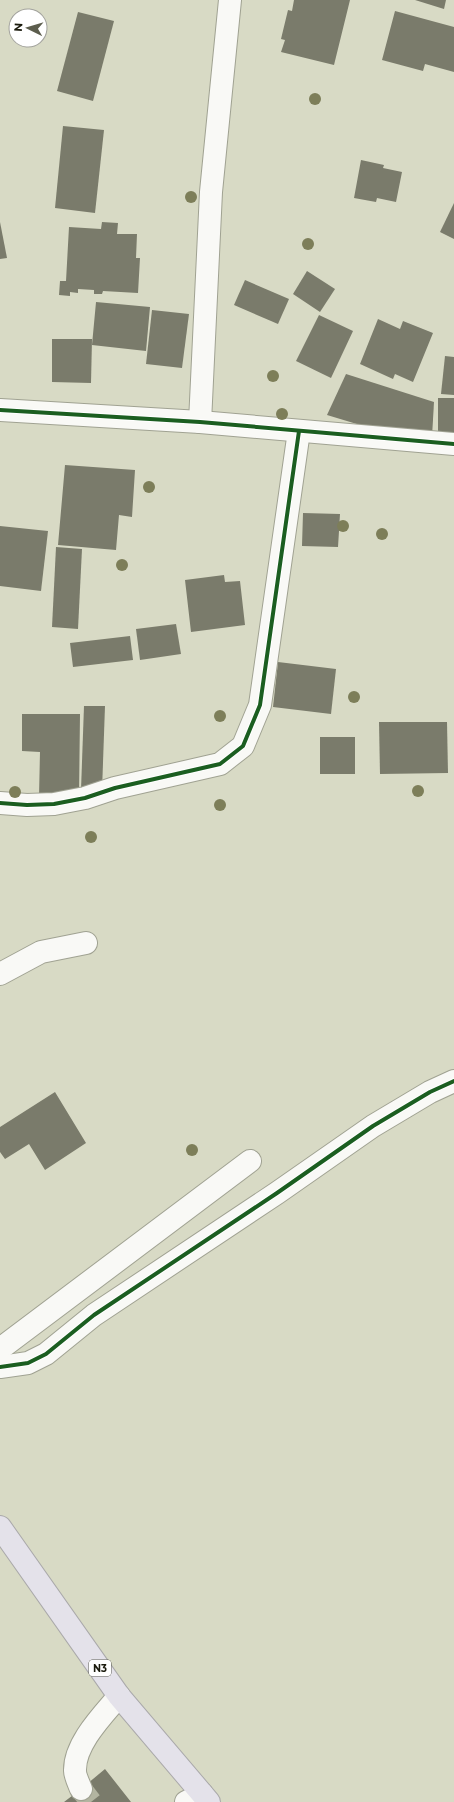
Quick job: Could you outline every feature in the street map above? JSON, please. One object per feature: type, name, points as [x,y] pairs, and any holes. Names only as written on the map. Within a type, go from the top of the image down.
[{"type":"highway","name":"N3","points":[[0,1527],[119,1696],[199,1799]]},
{"type":"street","points":[[200,422],[211,192],[230,0]]},
{"type":"street","points":[[0,410],[200,422],[454,444]]},
{"type":"street","points":[[0,803],[27,805],[54,804],[85,798],[115,788],[220,764],[242,746],[260,705],[300,431]]},
{"type":"street","points":[[0,974],[41,952],[86,943]]},
{"type":"street","points":[[0,1367],[28,1363],[46,1354],[94,1315],[278,1192],[373,1126],[430,1092],[454,1081]]},
{"type":"street","points":[[0,1349],[250,1161]]},
{"type":"street","points":[[81,1789],[75,1771],[80,1750],[95,1725],[119,1696]]},
{"type":"building","points":[[294,0],[350,0],[334,65],[281,52],[285,40],[281,39],[288,10],[292,11]]},
{"type":"building","points":[[415,0],[446,0],[444,9]]},
{"type":"building","points":[[395,11],[454,27],[454,72],[425,64],[423,71],[382,60]]},
{"type":"building","points":[[78,12],[114,21],[93,101],[57,91]]},
{"type":"building","points":[[63,126],[104,130],[95,213],[55,208]]},
{"type":"building","points":[[361,160],[384,165],[383,168],[402,172],[396,202],[377,198],[376,202],[354,198]]},
{"type":"building","points":[[454,203],[454,239],[440,232]]},
{"type":"building","points":[[0,222],[7,258],[0,259]]},
{"type":"building","points":[[102,222],[118,223],[117,234],[137,234],[136,258],[140,258],[138,293],[103,291],[102,294],[94,294],[94,290],[78,289],[78,293],[70,292],[70,296],[59,295],[60,281],[66,281],[69,227],[101,229]]},
{"type":"building","points":[[307,271],[335,289],[320,312],[293,294]]},
{"type":"building","points":[[245,280],[289,299],[278,324],[234,305]]},
{"type":"building","points":[[96,302],[150,307],[146,351],[92,345]]},
{"type":"building","points":[[152,310],[189,314],[182,368],[146,364]]},
{"type":"building","points":[[319,315],[353,331],[331,378],[296,361]]},
{"type":"building","points":[[378,319],[400,329],[403,321],[433,333],[413,382],[395,374],[393,379],[360,364]]},
{"type":"building","points":[[52,339],[92,339],[91,383],[52,382]]},
{"type":"building","points":[[445,356],[454,357],[454,395],[441,394]]},
{"type":"building","points":[[346,374],[434,402],[432,437],[380,431],[327,415]]},
{"type":"building","points":[[438,398],[454,398],[454,435],[438,435]]},
{"type":"building","points":[[65,465],[135,470],[132,517],[119,515],[116,550],[58,545]]},
{"type":"building","points":[[303,513],[340,514],[338,547],[302,546]]},
{"type":"building","points":[[0,526],[48,531],[41,591],[0,586]]},
{"type":"building","points":[[56,547],[82,549],[78,629],[52,627]]},
{"type":"building","points":[[224,575],[225,582],[240,581],[245,625],[191,632],[185,580]]},
{"type":"building","points":[[176,624],[181,654],[140,660],[136,629]]},
{"type":"building","points":[[130,636],[133,660],[73,667],[70,643]]},
{"type":"building","points":[[278,662],[336,669],[331,714],[273,707]]},
{"type":"building","points":[[84,706],[105,706],[102,791],[81,790]]},
{"type":"building","points":[[22,714],[80,714],[79,798],[39,797],[40,752],[22,751]]},
{"type":"building","points":[[379,722],[447,722],[448,773],[380,774]]},
{"type":"building","points":[[320,737],[355,737],[355,774],[320,774]]},
{"type":"building","points":[[55,1092],[86,1143],[45,1170],[29,1144],[5,1159],[0,1152],[0,1127]]},
{"type":"building","points":[[105,1769],[131,1802],[64,1802],[81,1789]]},
{"type":"tunnel","points":[[81,1789],[91,1802]]},
{"type":"cycle path","points":[[0,410],[200,422],[454,444]]},
{"type":"cycle path","points":[[0,803],[27,805],[54,804],[85,798],[115,788],[220,764],[243,746],[260,705],[299,431]]},
{"type":"cycle path","points":[[0,1367],[28,1363],[46,1354],[94,1315],[277,1193],[373,1126],[430,1092],[454,1081]]}]
